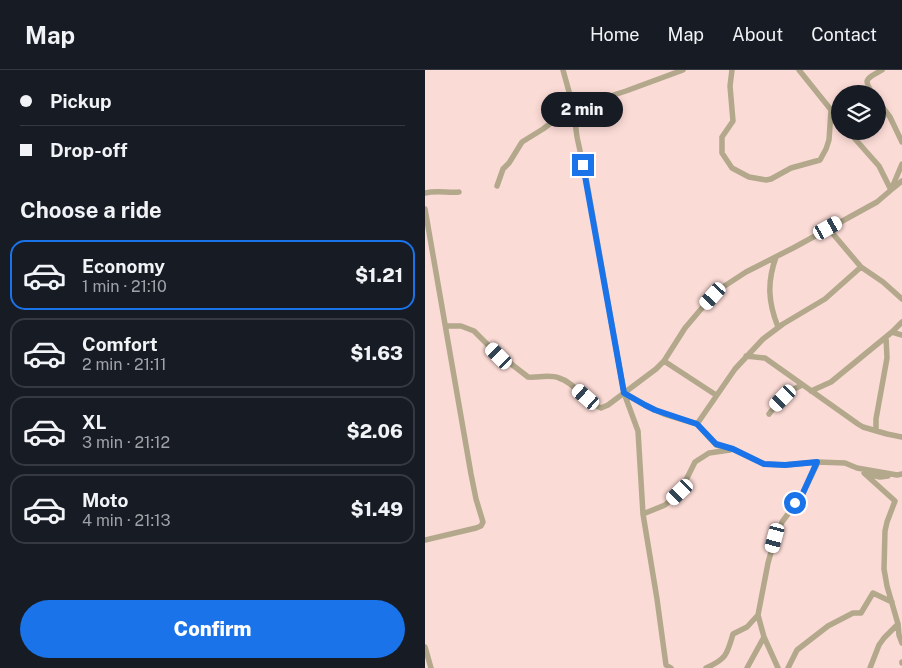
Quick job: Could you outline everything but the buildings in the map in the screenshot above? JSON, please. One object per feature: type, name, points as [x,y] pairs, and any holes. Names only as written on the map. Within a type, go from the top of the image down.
[{"type":"street","points":[[563,70],[573,106],[624,393],[638,431],[643,514],[666,665],[671,668]]},
{"type":"street","points":[[497,186],[503,169],[522,142],[573,106],[617,94],[675,71],[683,70]]},
{"type":"street","points":[[732,70],[730,86],[733,121],[722,137],[722,153],[732,168],[749,177],[767,180],[791,168],[821,160],[829,140],[831,111],[799,70]]},
{"type":"street","points":[[867,85],[868,78],[881,70]]},
{"type":"street","points":[[886,112],[902,142]]},
{"type":"street","points":[[857,140],[879,166],[891,190]]},
{"type":"street","points":[[891,190],[902,164]]},
{"type":"street","points":[[446,326],[461,326],[473,331],[499,356],[510,362],[527,377],[552,376],[562,378],[595,406],[601,408],[608,405],[656,369],[664,361],[685,328],[718,291],[739,276],[882,199],[902,181]]},
{"type":"street","points":[[425,193],[433,191],[459,192]]},
{"type":"street","points":[[425,209],[471,474],[483,522],[481,526],[476,528],[425,540]]},
{"type":"street","points":[[828,228],[861,267],[883,282],[902,299]]},
{"type":"street","points":[[776,257],[771,271],[769,293],[773,314],[779,327]]},
{"type":"street","points":[[697,424],[735,369],[763,339],[779,327],[825,300],[861,267]]},
{"type":"street","points":[[811,392],[831,382],[902,322]]},
{"type":"street","points":[[892,332],[902,335]]},
{"type":"street","points":[[876,431],[876,419],[887,358],[886,337]]},
{"type":"street","points":[[746,356],[765,358],[857,424],[902,437]]},
{"type":"street","points":[[664,361],[717,396]]},
{"type":"street","points":[[769,414],[790,391],[802,385]]},
{"type":"street","points":[[624,393],[664,414],[697,424],[716,444],[733,449],[764,464],[845,463],[857,468],[899,475]]},
{"type":"street","points":[[643,514],[665,505],[680,492],[695,462],[709,453],[733,449]]},
{"type":"street","points":[[778,668],[764,637],[758,615],[775,538],[782,522],[802,495],[817,462]]},
{"type":"street","points":[[899,475],[879,477],[865,473],[895,502],[885,531],[885,569],[902,643]]},
{"type":"street","points":[[788,668],[797,650],[828,626],[853,613],[861,613],[873,593],[892,602]]},
{"type":"street","points":[[706,668],[721,662],[729,650],[733,634],[747,627],[758,615]]},
{"type":"street","points":[[870,668],[879,645],[898,624]]},
{"type":"street","points":[[747,668],[764,637]]},
{"type":"street","points":[[425,646],[431,668]]},
{"type":"route","points":[[583,165],[624,393],[664,414],[697,424],[716,444],[733,449],[764,464],[785,465],[817,462],[802,495],[795,503]]}]
